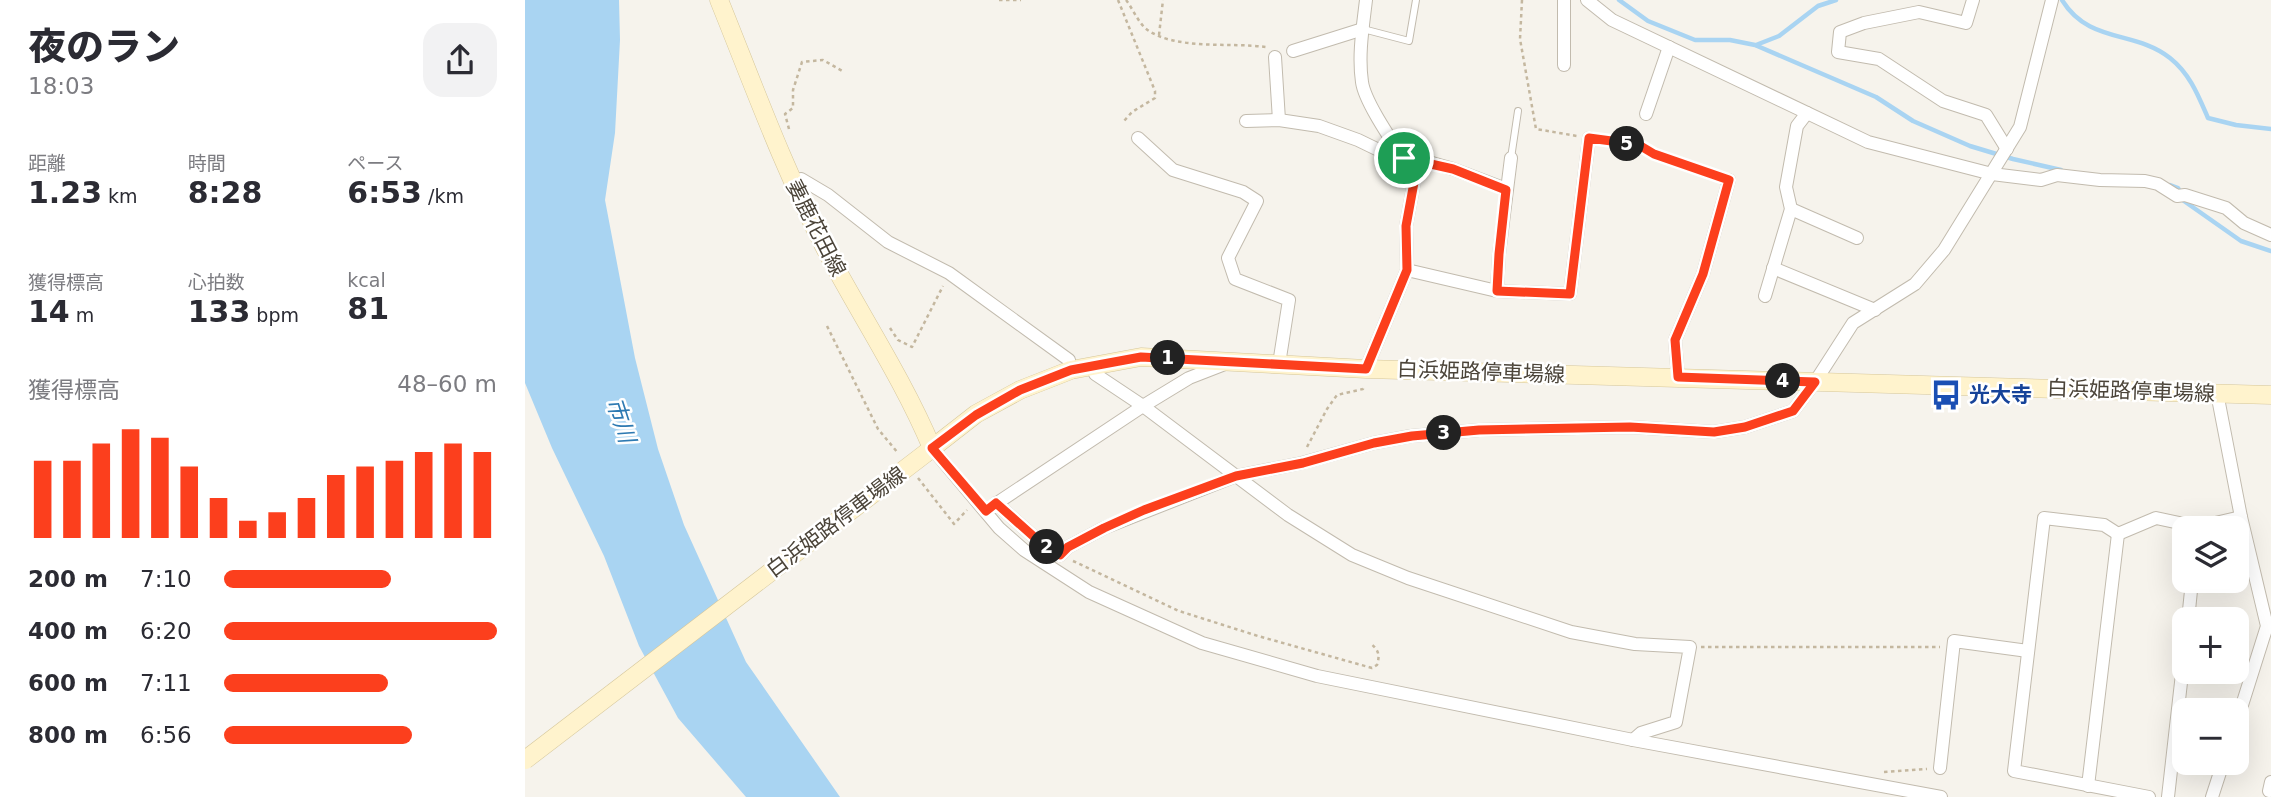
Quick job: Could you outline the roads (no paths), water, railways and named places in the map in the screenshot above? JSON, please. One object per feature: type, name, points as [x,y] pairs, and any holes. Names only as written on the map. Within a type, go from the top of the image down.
[{"type":"main road","name":"妻鹿花田線","points":[[719,0],[792,181],[826,251],[919,415],[929,450]]},
{"type":"main road","name":"白浜姫路停車場線","points":[[525,760],[987,408],[1020,390],[1071,370],[1141,357],[1366,369],[2271,395]]},
{"type":"street","points":[[1366,0],[1362,85],[1374,112],[1415,177],[1406,226],[1407,270],[1366,369]]},
{"type":"street","points":[[1564,0],[1564,65]]},
{"type":"street","points":[[1587,0],[1612,20],[1868,142],[1992,174],[2041,180],[2057,175],[2145,181],[2158,184],[2181,196],[2225,208],[2244,223],[2271,235]]},
{"type":"street","points":[[1973,0],[1966,23],[1919,12],[1864,23],[1840,32],[1838,52],[1878,59],[1943,101],[1986,115],[2007,149]]},
{"type":"street","points":[[929,450],[986,505],[1060,555],[1068,547],[1114,524],[1236,476],[1303,463],[1387,441],[1465,431],[1630,427],[1714,432],[1745,427],[1793,411],[1853,323],[1915,284],[1944,250],[1992,174],[2020,127],[2052,0]]},
{"type":"street","points":[[1293,51],[1363,29]]},
{"type":"street","points":[[1646,114],[1669,47]]},
{"type":"street","points":[[1275,57],[1279,120]]},
{"type":"street","points":[[1765,296],[1791,209],[1786,187],[1797,126],[1807,113]]},
{"type":"street","points":[[1246,121],[1279,120],[1319,126],[1391,156],[1453,169],[1506,190]]},
{"type":"street","points":[[1138,138],[1173,170],[1243,192],[1257,201],[1228,258],[1235,279],[1289,300],[1279,364]]},
{"type":"street","points":[[1407,270],[1497,291],[1570,294],[1589,138]]},
{"type":"street","points":[[1497,291],[1511,158]]},
{"type":"street","points":[[792,181],[801,179],[828,195],[888,242],[949,273],[1069,360]]},
{"type":"street","points":[[1678,377],[1675,340],[1703,274],[1729,180]]},
{"type":"street","points":[[1791,209],[1857,238]]},
{"type":"street","points":[[1773,268],[1875,310]]},
{"type":"street","points":[[986,505],[1189,378],[1232,361]]},
{"type":"street","points":[[1095,374],[1143,406],[1288,515],[1352,555],[1408,578],[1571,632],[1635,644],[1690,647],[1676,722],[1641,733],[1633,740]]},
{"type":"street","points":[[2217,393],[2241,516]]},
{"type":"street","points":[[986,505],[999,528],[1024,550],[1089,592],[1202,643],[1317,676],[1633,740],[1941,797]]},
{"type":"street","points":[[2118,534],[2104,525],[2043,518],[2014,771],[2149,797]]},
{"type":"street","points":[[2118,534],[2156,518],[2172,522]]},
{"type":"street","points":[[2088,786],[2118,534]]},
{"type":"street","points":[[2244,698],[2267,626],[2249,551]]},
{"type":"street","points":[[1940,768],[1954,642],[2028,651]]},
{"type":"street","points":[[2168,797],[2181,684]]},
{"type":"street","points":[[2212,797],[2219,775]]},
{"type":"lane","points":[[1363,29],[1409,41],[1416,0]]},
{"type":"lane","points":[[1511,158],[1518,111]]},
{"type":"water","name":"市川","points":[[525,0],[619,0],[620,40],[615,133],[605,200],[635,358],[658,449],[684,525],[746,662],[840,797],[746,797],[678,718],[639,646],[604,556],[552,448],[525,383]]},
{"type":"waterway","points":[[1619,0],[1648,21],[1695,40],[1730,40],[1755,45],[1876,97],[1913,121],[1970,146],[2061,170]]},
{"type":"waterway","points":[[1756,45],[1779,36],[1818,6],[1836,0]]},
{"type":"waterway","points":[[2062,0],[2085,24],[2142,43],[2170,58],[2188,78],[2208,118],[2271,129]]},
{"type":"waterway","points":[[2170,185],[2178,188],[2184,201],[2241,241],[2271,251]]},
{"type":"place","name":"光大寺","points":[[1946,395]]}]
